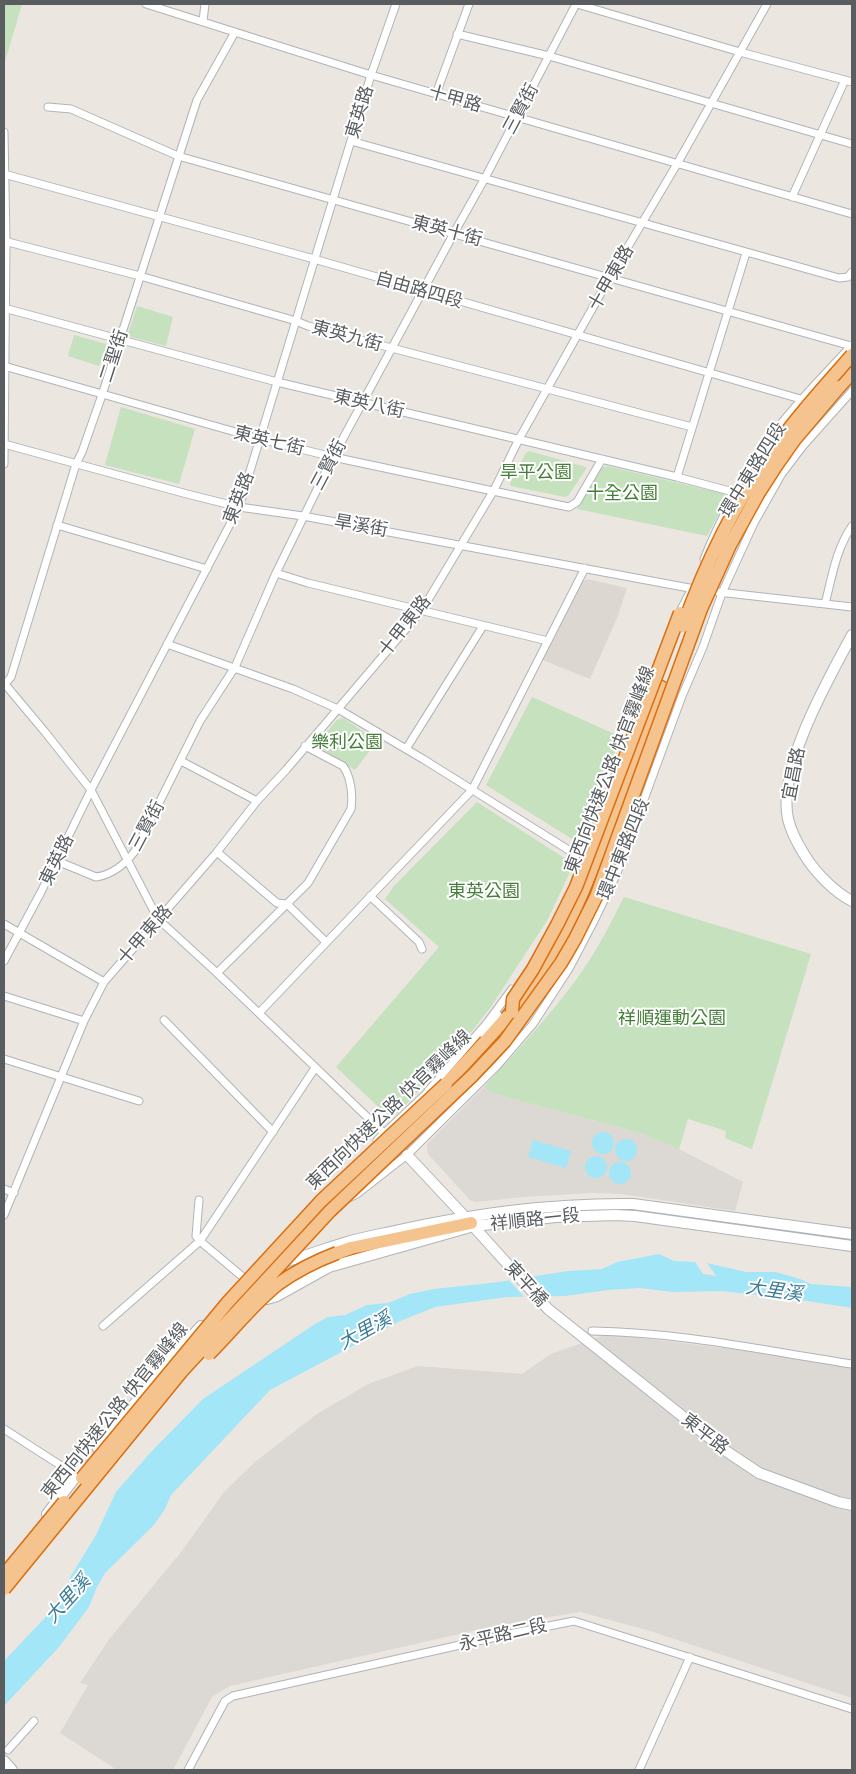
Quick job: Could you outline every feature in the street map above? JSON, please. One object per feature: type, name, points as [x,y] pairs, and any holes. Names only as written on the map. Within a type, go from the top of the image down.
[{"type":"highway","name":"東西向快速公路 快官霧峰線","points":[[4,1575],[228,1302],[321,1201],[446,1084],[512,1012],[540,973],[575,912],[617,807],[691,604],[730,519],[767,458],[852,349]]},
{"type":"highway","name":"東西向快速公路 快官霧峰線","points":[[4,1589],[182,1371],[330,1211],[472,1076],[505,1041],[561,963],[575,940],[596,897],[701,609],[730,545],[776,466],[795,440],[852,372]]},
{"type":"highway","points":[[512,1012],[513,999],[537,962],[576,887],[680,613]]},
{"type":"highway","points":[[134,1430],[270,1291],[307,1266],[351,1248],[473,1225]]},
{"type":"street","name":"十甲路","points":[[146,4],[371,75],[852,214]]},
{"type":"street","points":[[203,21],[205,4]]},
{"type":"street","name":"東英路","points":[[4,961],[239,507],[371,75],[396,4]]},
{"type":"street","points":[[436,94],[469,4]]},
{"type":"street","points":[[576,4],[740,52],[849,81],[792,197]]},
{"type":"street","name":"三賢街","points":[[57,861],[96,878],[127,862],[135,851],[200,721],[235,667],[276,573],[333,457],[485,178],[576,4]]},
{"type":"street","name":"十甲東路","points":[[4,1215],[84,1021],[104,982],[422,610],[494,490],[519,439],[610,277],[677,164],[767,4]]},
{"type":"street","name":"二聖街","points":[[4,684],[11,677],[76,464],[102,395],[158,216],[197,100],[235,32]]},
{"type":"street","points":[[457,34],[549,56],[852,144]]},
{"type":"street","name":"東英十街","points":[[48,107],[71,109],[178,156],[610,277],[852,349]]},
{"type":"street","points":[[4,132],[4,464]]},
{"type":"street","points":[[351,141],[839,278],[848,277],[852,272]]},
{"type":"street","name":"自由路四段","points":[[4,174],[314,259],[801,399],[833,410]]},
{"type":"street","name":"東英九街","points":[[5,241],[140,276],[308,326],[692,427]]},
{"type":"street","points":[[678,477],[746,253]]},
{"type":"street","name":"東英八街","points":[[5,308],[277,382],[678,477],[737,493]]},
{"type":"street","name":"環中東路四段","points":[[428,1091],[487,1023],[541,946],[583,859],[668,632],[680,613],[715,533],[737,493],[780,426],[801,399],[852,349]]},
{"type":"street","name":"東英七街","points":[[5,366],[260,439],[333,457],[569,507],[577,502],[602,460]]},
{"type":"street","name":"環中東路四段","points":[[290,1227],[358,1194],[407,1155],[497,1066],[532,1024],[594,923],[617,873],[722,593],[754,523],[781,475],[833,410],[852,391]]},
{"type":"street","name":"旱溪街","points":[[4,444],[239,507],[303,516],[461,544],[722,593],[852,607]]},
{"type":"street","points":[[57,525],[206,569]]},
{"type":"street","points":[[825,604],[838,553],[843,539],[852,526]]},
{"type":"street","points":[[259,1013],[472,790],[586,568]]},
{"type":"street","points":[[276,573],[308,583],[548,642]]},
{"type":"street","name":"環中東路四段","points":[[4,1567],[170,1360],[290,1227],[343,1172],[459,1063],[490,1026],[562,929],[592,863],[675,639],[680,613]]},
{"type":"street","points":[[406,749],[483,626]]},
{"type":"street","name":"宜昌路","points":[[852,635],[837,662],[798,745],[786,797],[788,818],[796,840],[810,865],[852,901]]},
{"type":"street","points":[[167,644],[293,689],[338,709],[583,859]]},
{"type":"street","points":[[4,684],[91,790],[158,920],[217,973],[407,1155],[473,1225]]},
{"type":"street","points":[[217,973],[308,883],[351,808],[350,781],[346,770],[343,766],[305,746]]},
{"type":"street","points":[[181,761],[257,801]]},
{"type":"street","points":[[217,852],[277,903],[287,904],[326,942]]},
{"type":"street","points":[[370,896],[419,942],[422,949]]},
{"type":"street","points":[[4,924],[104,982]]},
{"type":"street","points":[[4,996],[84,1021]]},
{"type":"street","points":[[164,1020],[273,1132]]},
{"type":"street","points":[[4,1059],[139,1101]]},
{"type":"street","points":[[103,1326],[200,1240],[315,1068]]},
{"type":"street","points":[[4,1189],[14,1193]]},
{"type":"street","points":[[199,1200],[196,1236],[247,1276]]},
{"type":"street","name":"祥順路一段","points":[[230,1295],[243,1298],[267,1299],[277,1296],[329,1267],[473,1225],[552,1206],[634,1204],[852,1234]]},
{"type":"street","name":"祥順路一段","points":[[247,1276],[355,1240],[430,1223],[473,1225],[556,1217],[615,1214],[675,1220],[852,1246]]},
{"type":"street","name":"東平橋","points":[[473,1225],[548,1309],[576,1332]]},
{"type":"street","name":"東平路","points":[[576,1332],[744,1464],[759,1473],[784,1483],[852,1505]]},
{"type":"street","points":[[592,1332],[651,1334],[852,1364]]},
{"type":"street","points":[[4,1429],[76,1476]]},
{"type":"street","name":"永平路二段","points":[[188,1770],[225,1701],[239,1694],[574,1621],[852,1709]]},
{"type":"street","points":[[639,1770],[690,1657]]},
{"type":"street","points":[[8,1750],[34,1721]]},
{"type":"street","points":[[4,1761],[12,1770]]},
{"type":"shaded area","points":[[587,579],[627,588],[617,618],[590,679],[540,659],[583,581]]},
{"type":"shaded area","points":[[484,1087],[495,1094],[641,1133],[679,1149],[743,1182],[735,1211],[622,1194],[591,1193],[476,1202],[470,1200],[428,1154],[427,1144]]},
{"type":"shaded area","points":[[607,1334],[748,1351],[852,1368],[852,1698],[647,1630],[580,1612],[490,1627],[230,1686],[212,1697],[173,1770],[117,1770],[60,1733],[88,1685],[80,1683],[110,1638],[182,1551],[224,1492],[256,1461],[317,1414],[368,1384],[418,1366],[522,1374],[551,1354]]},
{"type":"green space","points":[[4,4],[22,4],[4,65]]},
{"type":"green space","points":[[137,306],[173,317],[166,346],[131,337],[128,334]]},
{"type":"green space","points":[[74,335],[106,344],[108,348],[99,366],[68,356]]},
{"type":"green space","points":[[121,407],[195,429],[179,484],[105,465]]},
{"type":"green space","name":"旱平公園","points":[[529,451],[586,467],[586,469],[568,496],[565,497],[511,486],[510,483],[526,453]]},
{"type":"green space","name":"十全公園","points":[[607,466],[725,494],[728,497],[707,536],[577,509],[601,468]]},
{"type":"green space","points":[[532,697],[621,737],[581,840],[575,841],[486,785]]},
{"type":"green space","name":"樂利公園","points":[[343,718],[377,741],[355,770],[320,748],[319,741],[337,720]]},
{"type":"green space","name":"東英公園","points":[[477,802],[569,861],[572,864],[570,872],[548,919],[490,1008],[457,1050],[398,1113],[388,1116],[336,1067],[439,947],[385,899],[393,887]]},
{"type":"green space","name":"祥順運動公園","points":[[624,897],[811,954],[752,1149],[725,1138],[726,1131],[688,1119],[679,1149],[641,1133],[495,1094],[484,1087],[520,1048],[576,980],[596,950]]},
{"type":"water","points":[[603,1132],[611,1135],[614,1143],[611,1151],[603,1154],[595,1151],[592,1143],[595,1135]]},
{"type":"water","points":[[626,1139],[634,1142],[637,1150],[634,1158],[626,1161],[618,1158],[615,1150],[618,1142]]},
{"type":"water","points":[[533,1140],[571,1151],[566,1168],[528,1157]]},
{"type":"water","points":[[596,1156],[604,1159],[607,1167],[604,1175],[596,1178],[588,1175],[585,1167],[588,1159]]},
{"type":"water","points":[[620,1162],[628,1165],[631,1173],[628,1181],[620,1184],[612,1181],[609,1173],[612,1165]]},
{"type":"water","name":"大里溪","points":[[659,1254],[674,1261],[695,1262],[703,1274],[716,1276],[707,1263],[746,1272],[776,1272],[811,1284],[852,1287],[852,1308],[795,1299],[721,1291],[672,1292],[640,1288],[565,1296],[507,1297],[435,1307],[398,1322],[270,1390],[171,1495],[165,1509],[154,1525],[105,1573],[89,1607],[59,1647],[4,1706],[4,1661],[55,1607],[67,1591],[69,1579],[96,1535],[116,1492],[151,1452],[203,1399],[328,1317],[345,1315],[367,1305],[388,1303],[410,1294],[434,1289],[499,1282],[568,1271],[602,1269],[617,1262]]},
{"type":"pier","points":[[531,1274],[553,1298],[526,1299],[507,1278]]}]
